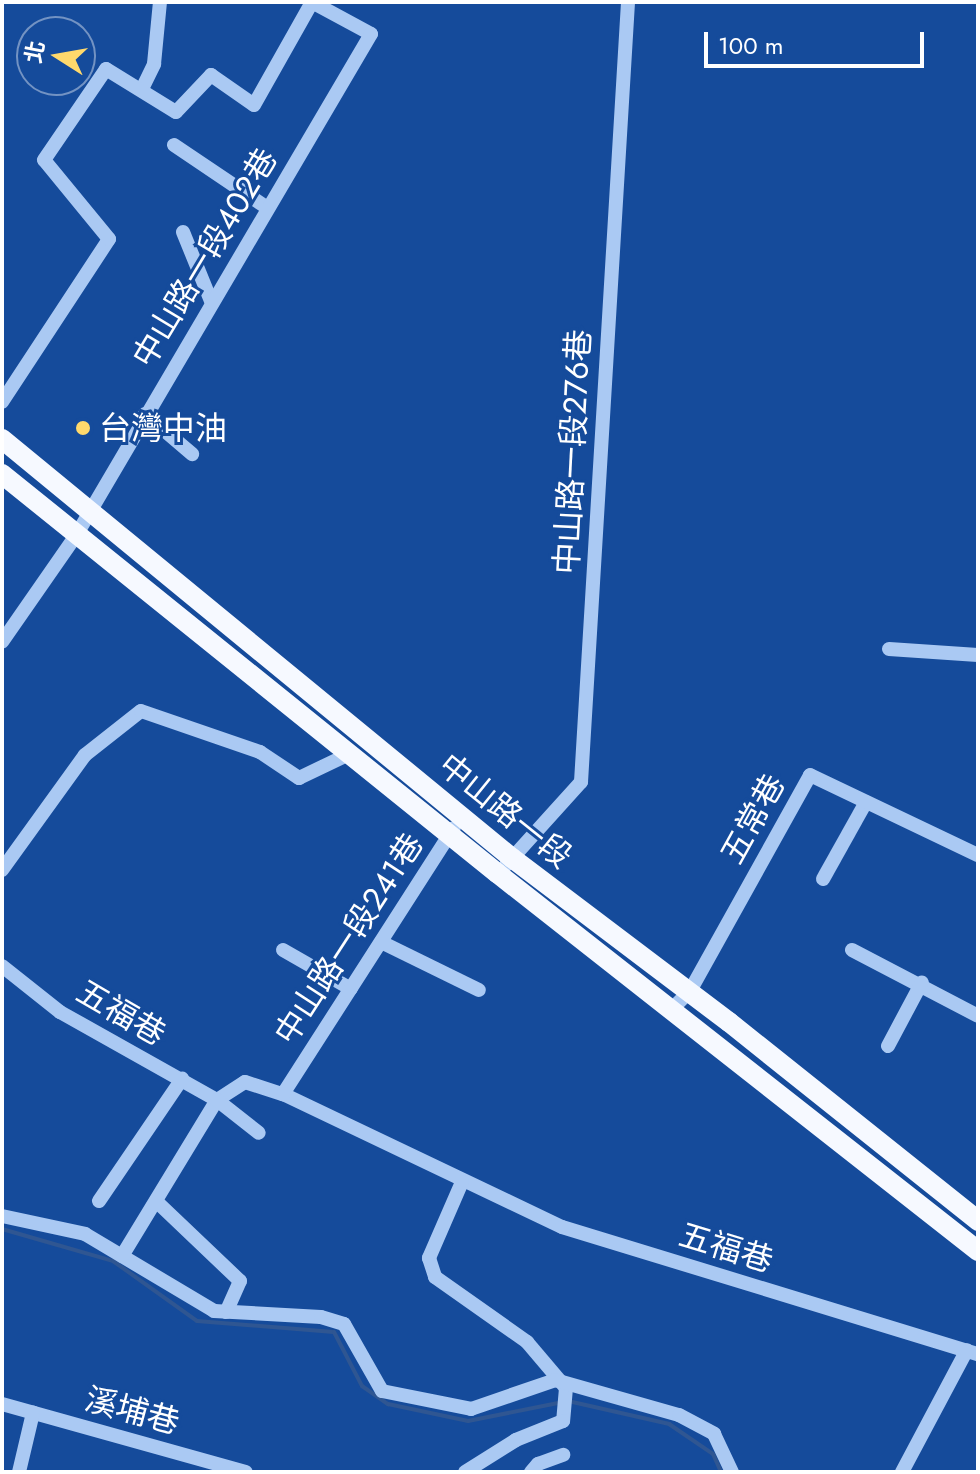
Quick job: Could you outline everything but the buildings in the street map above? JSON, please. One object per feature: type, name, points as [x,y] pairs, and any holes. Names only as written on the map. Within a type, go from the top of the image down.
[{"type":"main road","name":"中山路一段","points":[[2,439],[512,858],[690,991],[978,1221]]},
{"type":"main road","name":"中山路一段","points":[[2,474],[449,835],[673,1008],[978,1251]]},
{"type":"street","points":[[2,402],[109,239],[44,160],[106,69],[142,89],[154,64],[160,2]]},
{"type":"street","name":"中山路一段402巷","points":[[2,642],[77,534],[266,207],[371,34],[312,2],[254,105],[211,75],[176,112],[142,89]]},
{"type":"street","name":"中山路一段276巷","points":[[497,873],[581,782],[628,2]]},
{"type":"street","points":[[174,145],[266,207]]},
{"type":"street","points":[[183,232],[211,301]]},
{"type":"street","points":[[145,414],[192,454]]},
{"type":"street","points":[[889,649],[978,655]]},
{"type":"street","points":[[2,870],[85,755],[141,711],[260,752],[299,778],[349,754]]},
{"type":"street","name":"五常巷","points":[[673,1008],[690,991],[810,775],[978,855]]},
{"type":"street","points":[[823,879],[866,802]]},
{"type":"street","name":"中山路一段241巷","points":[[283,1094],[462,816]]},
{"type":"street","points":[[381,942],[479,990]]},
{"type":"street","points":[[283,950],[351,989]]},
{"type":"street","points":[[852,950],[922,982],[978,1016]]},
{"type":"street","name":"五福巷","points":[[2,966],[60,1012],[217,1100],[245,1082],[283,1094],[462,1182],[562,1227],[972,1352]]},
{"type":"street","points":[[888,1046],[922,982]]},
{"type":"street","points":[[99,1201],[182,1079]]},
{"type":"street","points":[[122,1256],[217,1100],[259,1133]]},
{"type":"street","points":[[462,1182],[429,1258],[435,1277],[527,1342],[561,1384],[563,1421],[516,1440],[465,1472]]},
{"type":"street","points":[[156,1201],[240,1281],[226,1312]]},
{"type":"street","points":[[2,1216],[85,1234],[214,1311],[321,1317],[344,1324],[382,1391],[471,1409],[561,1384],[679,1415],[714,1434],[732,1472]]},
{"type":"street","points":[[902,1472],[972,1352]]},
{"type":"street","name":"溪埔巷","points":[[2,1404],[246,1472]]},
{"type":"street","points":[[19,1472],[33,1413]]},
{"type":"street","points":[[531,1472],[538,1464],[563,1455]]},
{"type":"waterway","points":[[2,1229],[113,1261],[197,1321],[334,1332],[362,1386],[388,1404],[468,1421],[568,1401],[669,1424],[713,1454],[721,1472]]},
{"type":"place","name":"台灣中油","points":[[83,428]]}]
